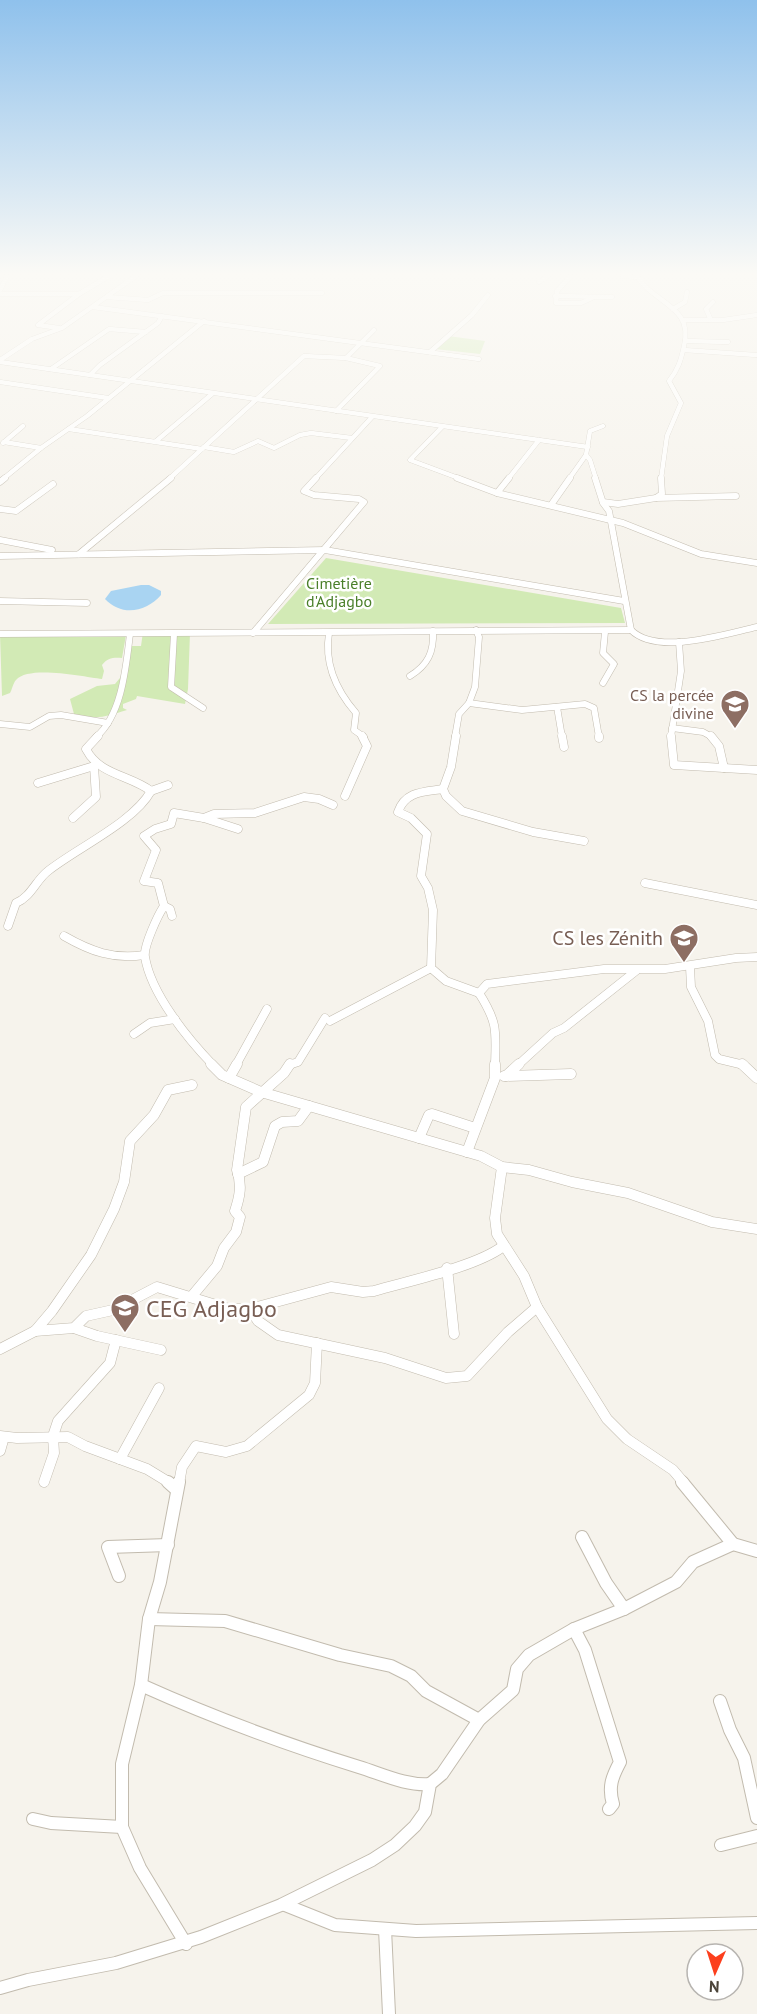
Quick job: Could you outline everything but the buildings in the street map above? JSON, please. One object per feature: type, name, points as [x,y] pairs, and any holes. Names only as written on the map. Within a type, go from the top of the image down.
[{"type":"street","points":[[57,370],[588,447]]},
{"type":"street","points":[[90,375],[95,370]]},
{"type":"street","points":[[0,482],[144,370]]},
{"type":"street","points":[[79,554],[164,484],[288,370]]},
{"type":"street","points":[[336,411],[376,370]]},
{"type":"street","points":[[656,498],[662,494],[659,470],[666,433],[681,403],[669,381],[677,370]]},
{"type":"street","points":[[0,382],[108,398]]},
{"type":"street","points":[[155,442],[212,394]]},
{"type":"street","points":[[253,633],[364,502],[359,499],[314,495],[304,491],[372,417]]},
{"type":"street","points":[[2,443],[23,426]]},
{"type":"street","points":[[550,505],[586,455],[590,431],[603,426]]},
{"type":"street","points":[[442,427],[410,460],[497,493],[610,520],[701,554],[757,562]]},
{"type":"street","points":[[69,429],[234,452],[258,441],[269,447],[280,447],[300,435],[311,433],[352,438]]},
{"type":"street","points":[[497,493],[539,440]]},
{"type":"street","points":[[2,443],[41,448]]},
{"type":"street","points":[[586,455],[590,460],[603,502],[609,511],[631,630],[638,637],[679,642],[714,638],[757,627]]},
{"type":"street","points":[[0,509],[16,511],[53,483]]},
{"type":"street","points":[[603,502],[618,504],[656,498],[736,496]]},
{"type":"street","points":[[609,511],[618,504]]},
{"type":"street","points":[[0,540],[70,554]]},
{"type":"street","points":[[0,556],[325,550],[624,601]]},
{"type":"street","points":[[0,601],[87,603]]},
{"type":"street","points":[[0,634],[476,630],[605,632],[631,630]]},
{"type":"street","points":[[476,630],[479,637],[475,687],[469,704],[459,714],[451,766],[443,789],[450,803],[462,811],[533,832],[584,841]]},
{"type":"street","points":[[410,676],[427,666],[434,631]]},
{"type":"street","points":[[603,683],[614,664],[603,653],[605,632]]},
{"type":"street","points":[[329,633],[330,675],[346,704],[356,713],[354,730],[364,737],[367,746],[345,796]]},
{"type":"street","points":[[130,634],[122,688],[108,723],[103,731],[94,736],[86,749],[88,757],[95,765],[151,791]]},
{"type":"street","points":[[174,634],[171,687],[203,708]]},
{"type":"street","points":[[679,642],[683,657],[672,728],[670,756],[674,765],[757,770]]},
{"type":"street","points":[[469,704],[519,709],[593,706],[599,738]]},
{"type":"street","points":[[557,707],[564,747]]},
{"type":"street","points":[[0,723],[30,728],[54,715],[108,723]]},
{"type":"street","points":[[672,728],[702,730],[716,738],[722,752],[724,768]]},
{"type":"street","points":[[38,783],[95,765]]},
{"type":"street","points":[[73,818],[96,797],[95,765]]},
{"type":"street","points":[[8,926],[16,903],[24,900],[46,872],[126,817],[146,800],[151,791],[168,785]]},
{"type":"street","points":[[443,789],[408,794],[402,799],[398,812],[411,818],[427,834],[421,876],[432,894],[433,903],[431,968],[441,980],[459,984],[487,984],[604,969],[690,967],[757,957]]},
{"type":"street","points":[[204,818],[213,814],[263,811],[304,797],[319,799],[333,805]]},
{"type":"street","points":[[238,829],[204,818],[174,813],[171,824],[155,829],[144,837],[156,850],[144,881],[158,883],[164,906],[158,915],[144,955],[159,994],[175,1019],[222,1075],[261,1092],[481,1155],[502,1167],[529,1170],[572,1182],[628,1193],[712,1222],[757,1229]]},
{"type":"street","points":[[645,883],[757,905]]},
{"type":"street","points":[[164,906],[170,909],[172,916]]},
{"type":"street","points":[[64,936],[105,956],[130,958],[144,955]]},
{"type":"street","points":[[690,967],[691,987],[708,1021],[715,1055],[719,1059],[742,1064],[757,1078]]},
{"type":"street","points":[[192,1296],[218,1266],[224,1248],[236,1232],[240,1216],[235,1211],[240,1195],[238,1154],[242,1119],[246,1107],[284,1073],[290,1064],[298,1062],[328,1019],[431,968]]},
{"type":"street","points":[[506,1076],[553,1033],[564,1028],[638,970]]},
{"type":"street","points":[[459,984],[478,993],[493,1015],[496,1036],[495,1078],[467,1152]]},
{"type":"street","points":[[478,993],[487,984]]},
{"type":"street","points":[[230,1078],[267,1009]]},
{"type":"street","points":[[134,1034],[150,1023],[175,1019]]},
{"type":"street","points":[[495,1078],[571,1074]]},
{"type":"street","points":[[0,1349],[35,1331],[52,1311],[91,1255],[114,1209],[124,1182],[130,1141],[154,1115],[168,1090],[192,1085]]},
{"type":"street","points":[[238,1174],[264,1162],[275,1126],[282,1122],[298,1121],[309,1106]]},
{"type":"street","points":[[419,1138],[429,1114],[475,1128]]},
{"type":"street","points":[[502,1167],[503,1176],[495,1218],[502,1247],[522,1271],[537,1307],[607,1419],[627,1439],[673,1470],[733,1544],[757,1551]]},
{"type":"street","points":[[74,1328],[86,1316],[113,1310],[157,1287],[229,1309],[250,1309],[332,1287],[363,1292],[374,1291],[471,1262],[502,1247]]},
{"type":"street","points":[[447,1268],[454,1334]]},
{"type":"street","points":[[250,1309],[258,1321],[278,1335],[385,1358],[446,1378],[458,1379],[468,1376],[508,1332],[537,1307]]},
{"type":"street","points":[[35,1331],[74,1328],[161,1350]]},
{"type":"street","points":[[44,1482],[54,1453],[53,1436],[57,1421],[110,1363],[116,1340]]},
{"type":"street","points":[[186,1944],[140,1868],[122,1827],[123,1764],[141,1685],[149,1619],[168,1545],[182,1467],[196,1446],[215,1451],[237,1451],[251,1445],[269,1426],[311,1393],[315,1379],[317,1342]]},
{"type":"street","points":[[120,1459],[159,1388]]},
{"type":"street","points":[[0,1451],[2,1437],[28,1440],[66,1436],[151,1472],[177,1490]]},
{"type":"street","points":[[582,1537],[606,1584],[624,1609]]},
{"type":"street","points":[[141,1685],[205,1714],[286,1743],[390,1776],[423,1785],[430,1784],[442,1774],[479,1720],[513,1690],[517,1670],[529,1655],[574,1629],[624,1609],[676,1582],[693,1562],[733,1544]]},
{"type":"street","points":[[119,1576],[108,1547],[168,1545]]},
{"type":"street","points":[[149,1619],[225,1621],[340,1655],[391,1666],[411,1676],[426,1691],[479,1720]]},
{"type":"street","points":[[574,1629],[585,1650],[620,1762],[610,1780],[613,1804],[609,1809]]},
{"type":"street","points":[[720,1701],[730,1730],[744,1758],[757,1818]]},
{"type":"street","points":[[0,1988],[113,1964],[186,1944],[285,1905],[372,1861],[409,1832],[424,1813],[430,1784]]},
{"type":"street","points":[[33,1819],[122,1827]]},
{"type":"street","points":[[721,1845],[757,1836]]},
{"type":"street","points":[[285,1905],[335,1925],[451,1932],[757,1923]]},
{"type":"street","points":[[385,1929],[389,2014]]},
{"type":"green space","name":"Cimetière d'Adjagbo","points":[[326,558],[621,608],[625,623],[268,624]]},
{"type":"green space","points":[[143,632],[190,633],[188,689],[185,704],[137,696],[136,699],[123,704],[123,708],[127,710],[101,717],[74,714],[70,699],[97,686],[115,684],[124,673],[129,646],[141,646]]},
{"type":"green space","points":[[0,634],[126,635],[122,658],[111,659],[102,665],[104,671],[102,679],[57,673],[32,673],[16,680],[10,693],[2,696]]},
{"type":"water","points":[[149,585],[161,591],[161,595],[148,605],[134,610],[119,608],[105,599],[111,591]]},
{"type":"place","name":"CS la percée divine","points":[[735,730]]},
{"type":"place","name":"CS les Zénith","points":[[684,964]]},
{"type":"place","name":"CEG Adjagbo","points":[[125,1334]]}]
